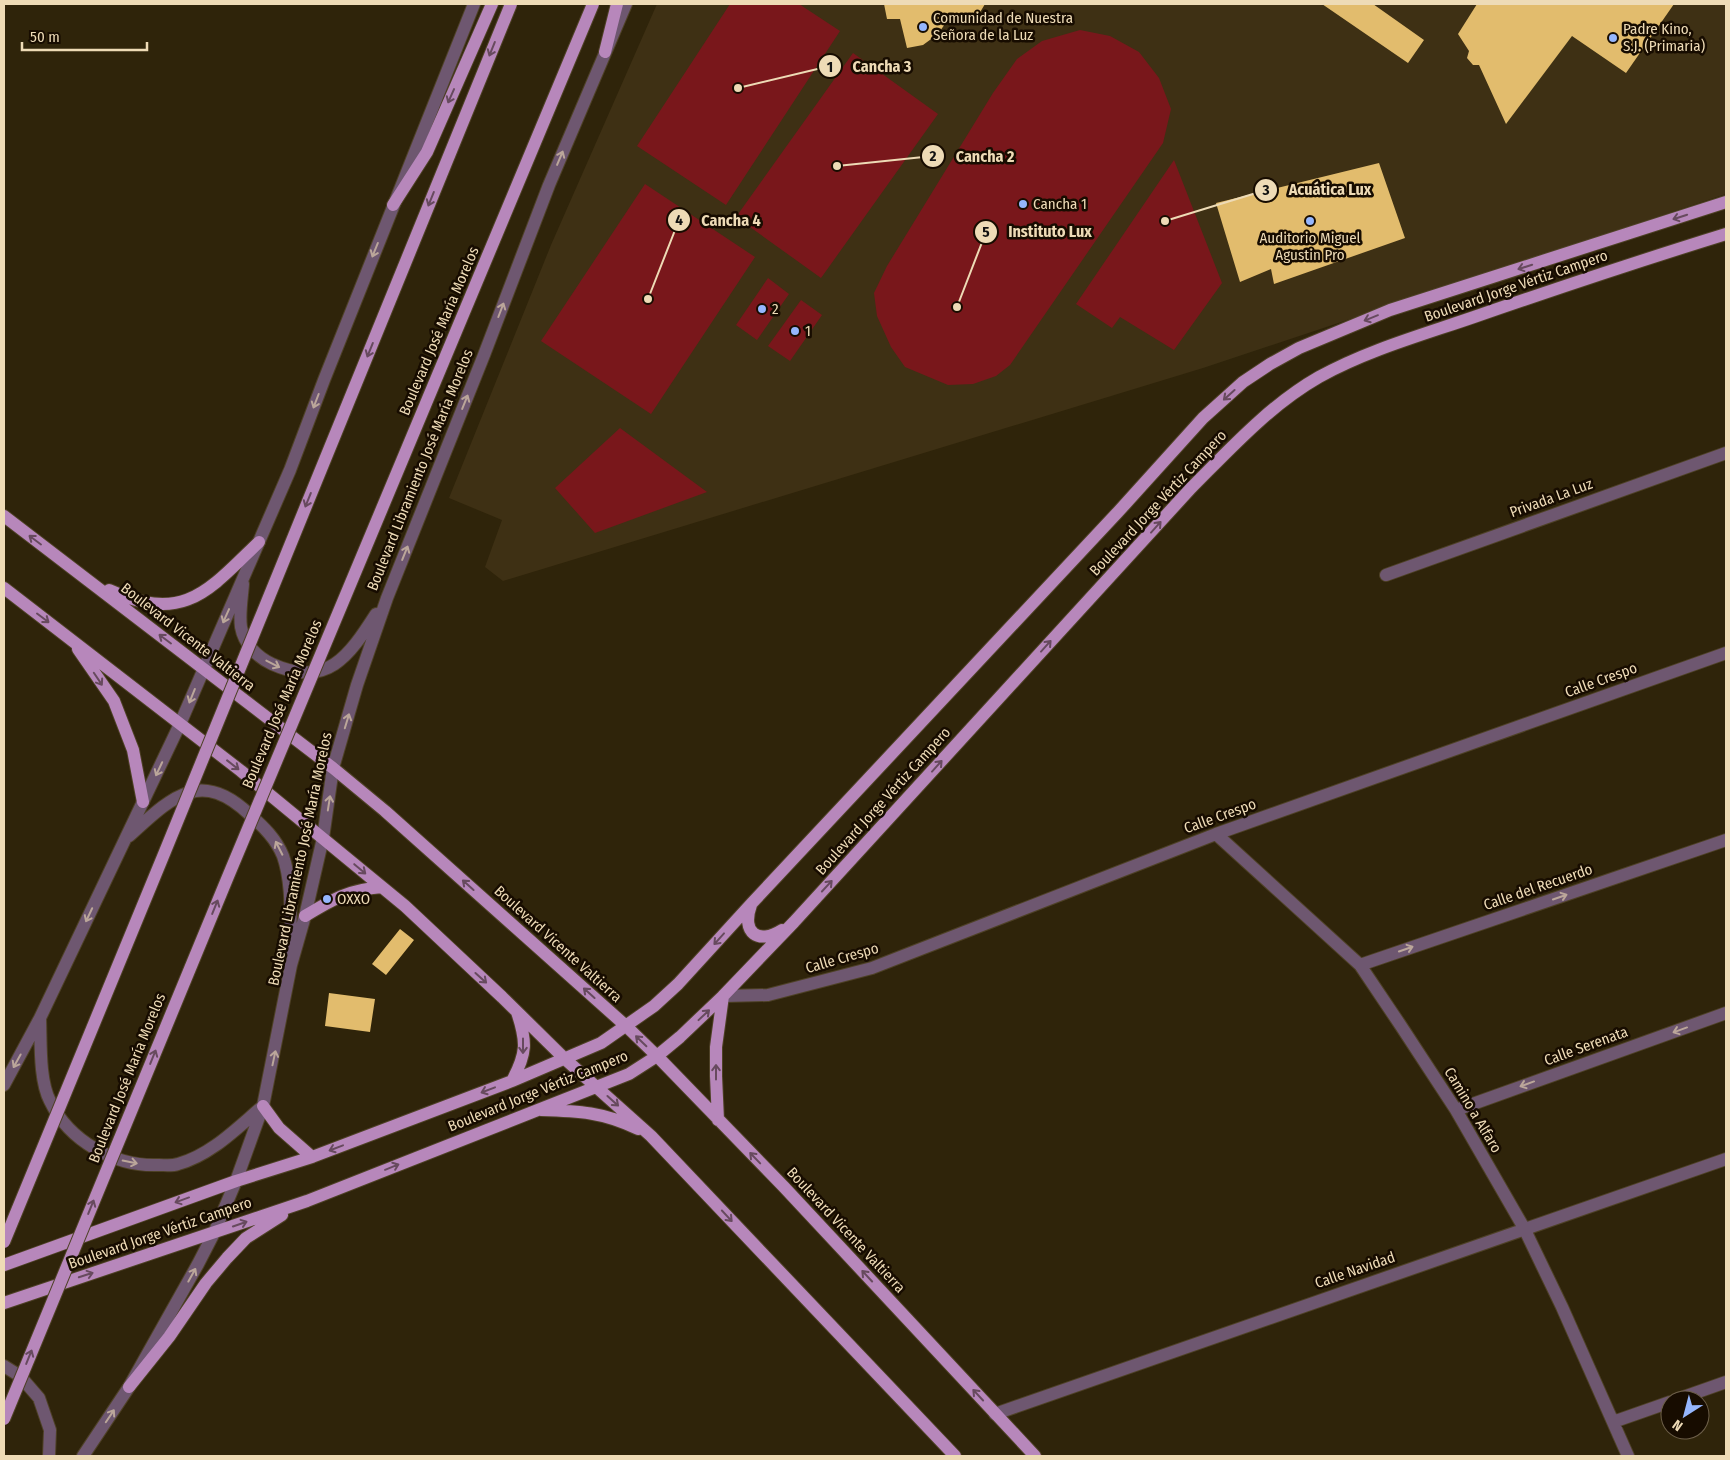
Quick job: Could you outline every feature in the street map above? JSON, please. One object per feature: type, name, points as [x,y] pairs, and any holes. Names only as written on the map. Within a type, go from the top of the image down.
[{"type":"main road","points":[[394,205],[427,152],[492,4]]},
{"type":"main road","points":[[4,1242],[172,836],[511,4]]},
{"type":"main road","name":"Boulevard José María Morelos","points":[[4,1418],[593,4]]},
{"type":"main road","points":[[605,52],[617,4]]},
{"type":"main road","name":"Boulevard Jorge Vértiz Campero","points":[[4,1265],[236,1181],[312,1157],[512,1081],[601,1043],[654,1006],[678,984],[1118,512],[1203,418],[1243,382],[1299,348],[1390,310],[1726,202]]},
{"type":"main road","name":"Boulevard Jorge Vértiz Campero","points":[[4,1303],[308,1201],[629,1074],[657,1056],[680,1037],[723,996],[794,922],[1191,488],[1247,432],[1282,401],[1319,377],[1366,354],[1631,263],[1726,234]]},
{"type":"main road","name":"Boulevard Vicente Valtierra","points":[[4,516],[333,768],[385,811],[626,1026],[784,1187],[1035,1456]]},
{"type":"main road","points":[[90,582],[128,599],[151,604],[180,603],[200,594],[218,581],[259,542]]},
{"type":"main road","points":[[4,588],[241,771],[405,906],[516,1010],[565,1059],[652,1136],[955,1456]]},
{"type":"main road","points":[[71,639],[114,701],[133,750],[144,802]]},
{"type":"main road","points":[[305,916],[333,898],[350,892],[382,887]]},
{"type":"main road","points":[[752,903],[747,916],[747,924],[750,930],[760,936],[771,937],[794,922]]},
{"type":"main road","points":[[718,1120],[716,1047],[723,996]]},
{"type":"main road","points":[[512,1081],[522,1061],[524,1046],[522,1029],[516,1010]]},
{"type":"main road","points":[[263,1106],[279,1128],[312,1157]]},
{"type":"main road","points":[[534,1110],[588,1112],[627,1124],[652,1136]]},
{"type":"main road","points":[[129,1387],[169,1337],[206,1283],[233,1251],[246,1238],[308,1201]]},
{"type":"street","points":[[4,1085],[40,1018],[180,724],[290,470],[474,4]]},
{"type":"street","name":"Boulevard Libramiento José María Morelos","points":[[83,1456],[129,1387],[214,1233],[236,1181],[263,1106],[291,965],[305,916],[323,838],[333,768],[386,598],[484,355],[548,185],[626,4]]},
{"type":"street","name":"Privada La Luz","points":[[1386,575],[1726,453]]},
{"type":"street","points":[[243,577],[241,626],[245,639],[253,651],[267,662],[281,668],[303,673],[318,673],[347,654],[366,631],[386,598]]},
{"type":"street","name":"Calle Crespo","points":[[723,996],[768,995],[872,968],[1216,834],[1726,653]]},
{"type":"street","points":[[124,841],[160,807],[185,792],[204,789],[227,796],[272,835],[283,856],[290,891],[291,965]]},
{"type":"street","name":"Camino a Alfaro","points":[[1216,834],[1360,965],[1456,1110],[1524,1228],[1562,1307],[1628,1456]]},
{"type":"street","name":"Calle del Recuerdo","points":[[1360,965],[1726,840]]},
{"type":"street","name":"Calle Serenata","points":[[1456,1110],[1726,1013]]},
{"type":"street","points":[[40,1018],[42,1071],[49,1100],[64,1125],[85,1142],[113,1158],[149,1165],[177,1164],[202,1154],[263,1106]]},
{"type":"street","name":"Calle Navidad","points":[[995,1414],[1726,1159]]},
{"type":"street","points":[[4,1366],[20,1376],[39,1398],[50,1430],[49,1456]]},
{"type":"street","points":[[1703,1390],[1726,1382]]},
{"type":"street","points":[[1613,1422],[1660,1406]]},
{"type":"shaded area","points":[[657,4],[1726,4],[1726,194],[1203,368],[503,581],[485,567],[502,520],[449,498],[551,245]]},
{"type":"shaded area","points":[[730,4],[799,4],[840,31],[726,205],[637,146]]},
{"type":"shaded area","name":"Cancha 1","points":[[1080,30],[1110,36],[1139,52],[1159,78],[1171,109],[1163,143],[1010,365],[996,376],[973,384],[948,385],[905,367],[891,347],[877,316],[874,293],[887,266],[993,93],[1017,59],[1042,41]]},
{"type":"shaded area","points":[[853,53],[938,114],[821,278],[736,217]]},
{"type":"shaded area","points":[[1174,160],[1222,283],[1174,350],[1120,317],[1112,328],[1076,304]]},
{"type":"shaded area","points":[[645,184],[755,257],[651,414],[541,341]]},
{"type":"shaded area","name":"2","points":[[768,278],[789,294],[757,340],[736,325]]},
{"type":"shaded area","name":"1","points":[[801,300],[822,315],[790,361],[768,346]]},
{"type":"shaded area","points":[[620,428],[707,492],[595,533],[555,488]]},
{"type":"building","name":"Comunidad de Nuestra Señora de la Luz","points":[[884,4],[985,4],[976,19],[969,21],[961,17],[947,21],[938,34],[923,45],[907,48],[900,19],[887,19]]},
{"type":"building","points":[[1322,4],[1373,4],[1424,40],[1408,63]]},
{"type":"building","points":[[1477,4],[1674,4],[1626,73],[1572,36],[1506,124],[1479,65],[1473,65],[1467,58],[1469,51],[1458,34]]},
{"type":"building","name":"Auditorio Miguel Agustin Pro","points":[[1379,163],[1405,238],[1274,284],[1271,269],[1240,282],[1216,203]]},
{"type":"building","points":[[400,929],[414,940],[386,975],[372,964]]},
{"type":"building","points":[[329,993],[375,999],[370,1032],[325,1026]]},
{"type":"place","name":"Comunidad de Nuestra Señora de la Luz","points":[[923,27]]},
{"type":"place","name":"Padre Kino, S.J. (Primaria)","points":[[1613,38]]},
{"type":"place","name":"Cancha 3","points":[[738,88]]},
{"type":"place","name":"Cancha 2","points":[[837,166]]},
{"type":"place","name":"Cancha 1","points":[[1023,204]]},
{"type":"place","name":"Acuática Lux","points":[[1165,221]]},
{"type":"place","name":"Auditorio Miguel Agustin Pro","points":[[1310,221]]},
{"type":"place","name":"Cancha 4","points":[[648,299]]},
{"type":"place","name":"Instituto Lux","points":[[957,307]]},
{"type":"place","name":"2","points":[[762,309]]},
{"type":"place","name":"1","points":[[795,331]]},
{"type":"place","name":"OXXO","points":[[327,899]]}]
